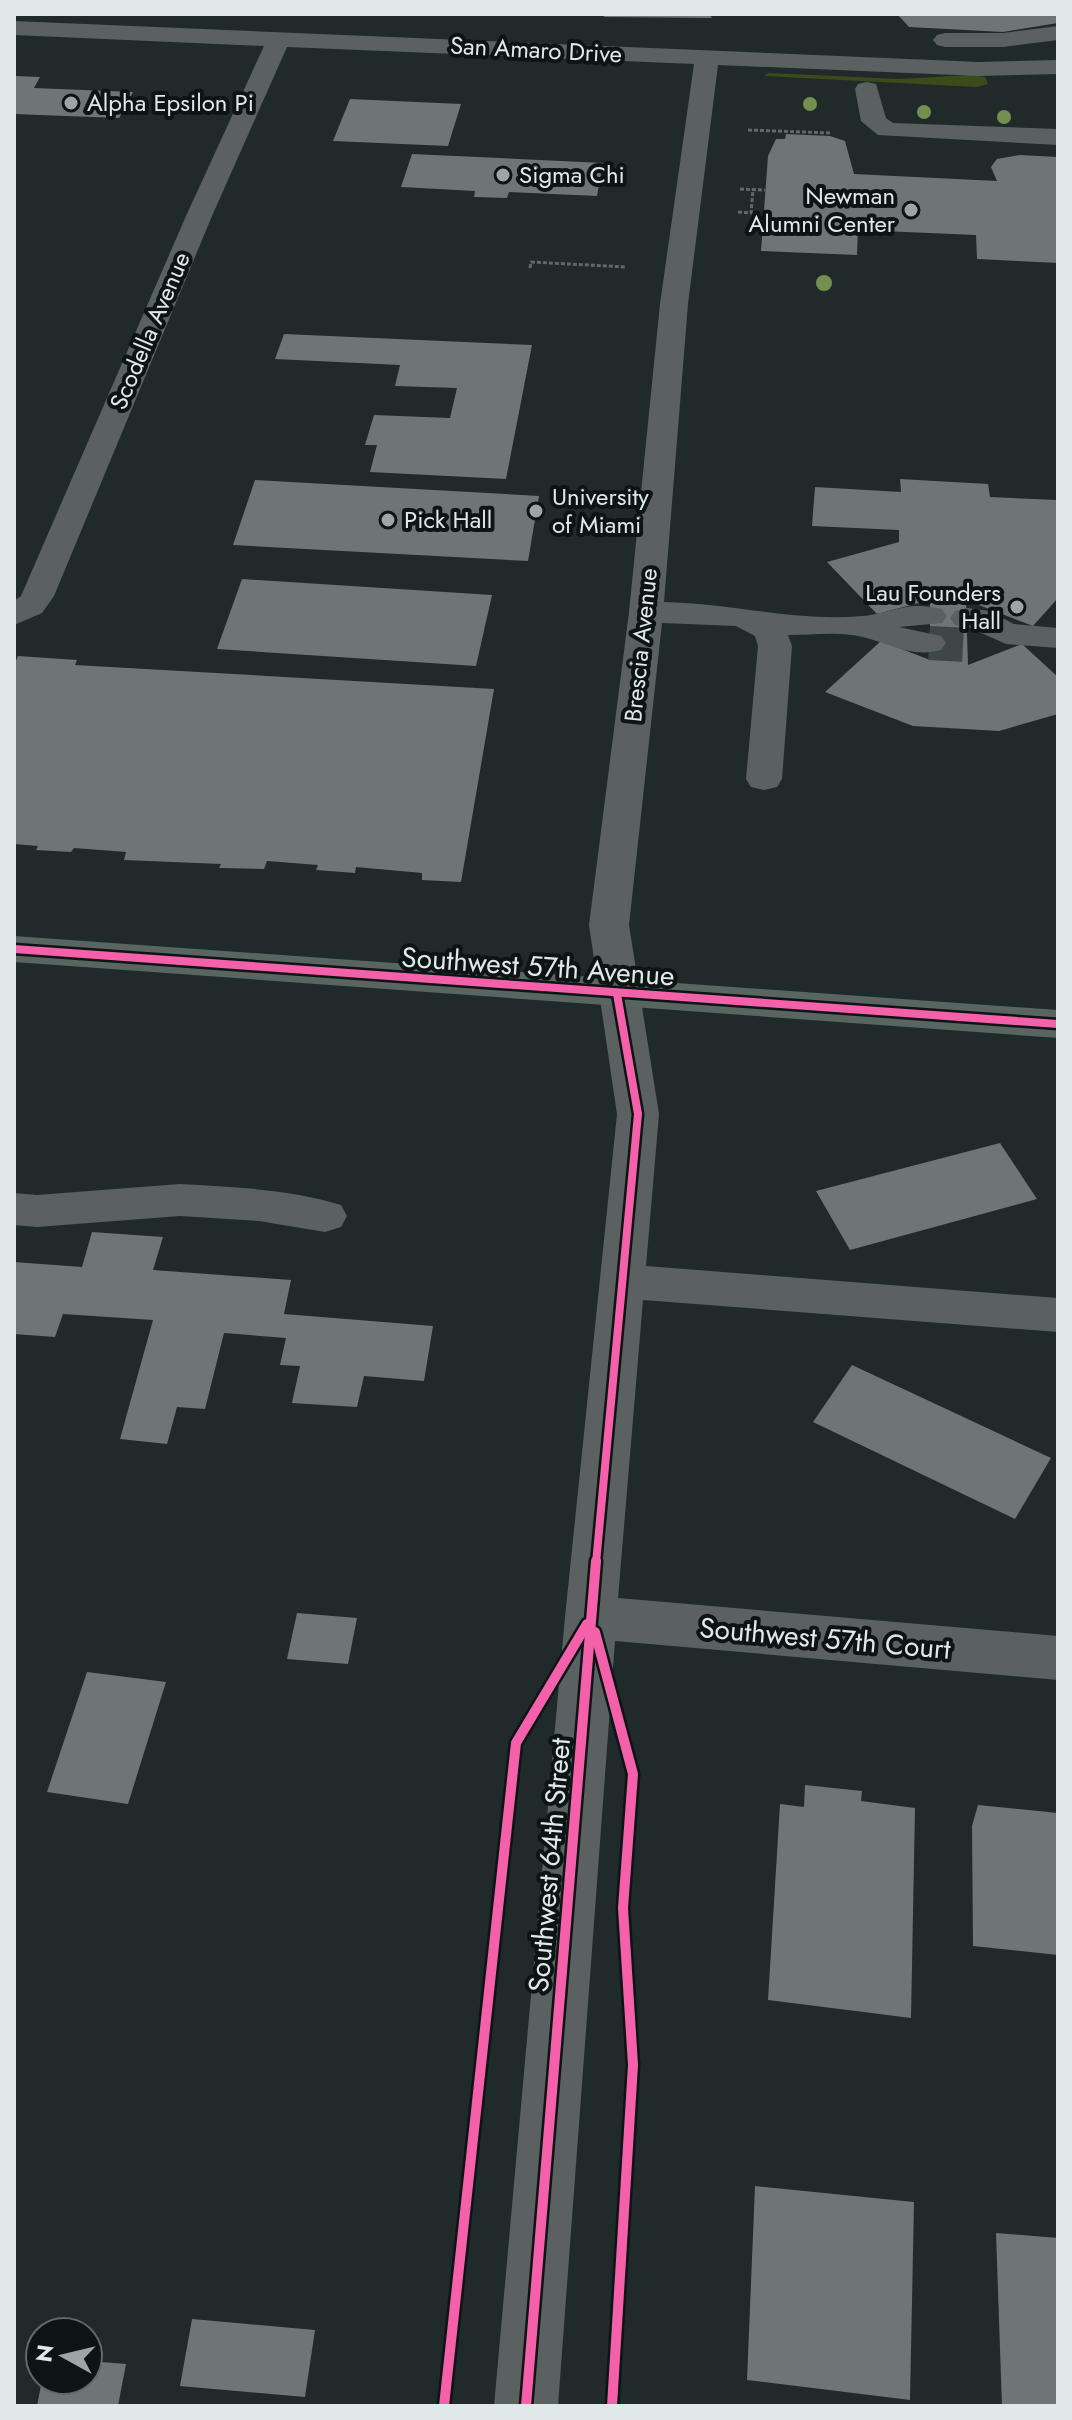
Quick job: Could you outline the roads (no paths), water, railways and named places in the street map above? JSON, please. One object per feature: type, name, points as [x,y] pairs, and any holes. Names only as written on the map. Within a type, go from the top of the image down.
[{"type":"main road","name":"Southwest 57th Avenue","points":[[14,949],[1058,1024]]},
{"type":"street","points":[[492,48],[514,24]]},
{"type":"street","name":"San Amaro Drive","points":[[14,28],[273,51],[492,48],[705,76],[1058,67]]},
{"type":"street","points":[[915,38],[1003,40],[1058,33]]},
{"type":"street","name":"San Amaro Drive","points":[[236,62],[273,51],[299,65]]},
{"type":"street","name":"Scodella Avenue","points":[[14,615],[30,606],[37,596],[188,241],[273,51]]},
{"type":"street","points":[[1031,69],[1058,87]]},
{"type":"street","name":"Brescia Avenue","points":[[617,994],[609,925],[646,612],[674,304],[705,76]]},
{"type":"street","points":[[838,88],[898,91]]},
{"type":"street","points":[[867,89],[874,121],[887,130],[1058,137]]},
{"type":"street","points":[[646,612],[741,617],[760,624],[771,633],[775,646],[764,779]]},
{"type":"street","points":[[760,624],[865,626],[905,615],[930,629]]},
{"type":"street","points":[[968,631],[1058,638]]},
{"type":"street","name":"Southwest 64th Street","points":[[526,2406],[591,1617],[638,1114],[617,994]]},
{"type":"street","points":[[14,1209],[37,1211],[180,1200],[259,1205],[325,1216]]},
{"type":"street","points":[[623,1281],[1058,1315]]},
{"type":"street","name":"Southwest 57th Court","points":[[591,1617],[1058,1658]]},
{"type":"tunnel","points":[[929,643],[968,645]]},
{"type":"place","name":"Alpha Epsilon Pi","points":[[71,103]]},
{"type":"place","name":"Sigma Chi","points":[[503,175]]},
{"type":"place","name":"Newman Alumni Center","points":[[911,210]]},
{"type":"place","name":"University of Miami","points":[[536,511]]},
{"type":"place","name":"Pick Hall","points":[[388,520]]},
{"type":"place","name":"Lau Founders Hall","points":[[1017,607]]}]
